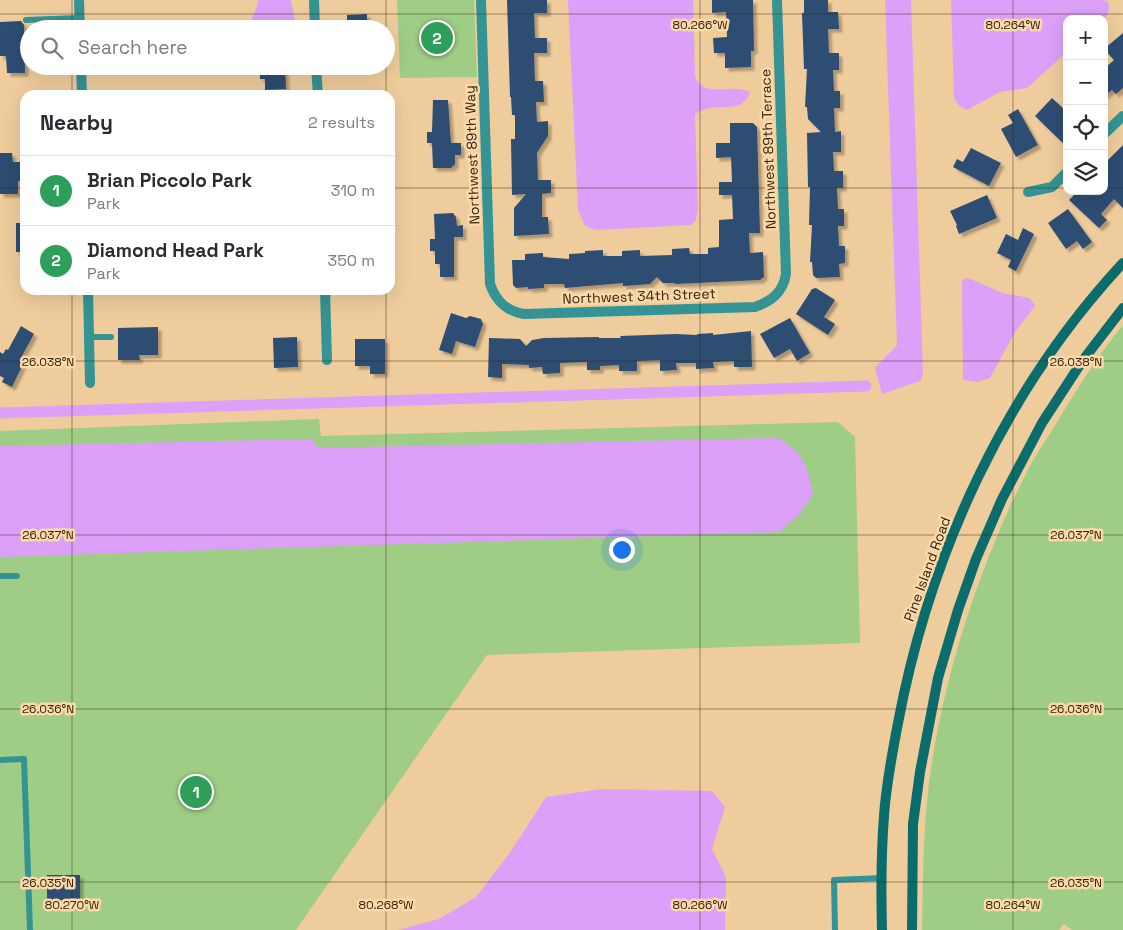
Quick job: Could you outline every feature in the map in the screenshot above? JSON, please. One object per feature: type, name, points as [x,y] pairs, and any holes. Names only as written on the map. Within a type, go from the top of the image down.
[{"type":"main road","name":"Pine Island Road","points":[[882,930],[884,817],[890,767],[906,682],[926,609],[946,551],[973,487],[1015,407],[1060,339],[1095,293],[1123,263]]},
{"type":"main road","points":[[912,930],[913,824],[920,772],[938,678],[958,610],[976,558],[1002,500],[1042,423],[1083,360],[1123,308]]},
{"type":"street","points":[[79,0],[79,20]]},
{"type":"street","points":[[314,0],[315,20]]},
{"type":"street","name":"Northwest 89th Way","points":[[482,0],[490,284],[502,305]]},
{"type":"street","name":"Northwest 89th Terrace","points":[[776,295],[781,290],[786,274],[777,0]]},
{"type":"street","points":[[81,75],[82,90]]},
{"type":"street","points":[[317,75],[318,90]]},
{"type":"street","points":[[1108,130],[1123,116]]},
{"type":"street","points":[[1028,192],[1052,187],[1063,176]]},
{"type":"street","points":[[88,295],[90,383]]},
{"type":"street","points":[[325,295],[327,360]]},
{"type":"street","name":"Northwest 34th Street","points":[[502,305],[515,312],[524,314],[746,307],[763,304],[776,295]]},
{"type":"lane","points":[[89,337],[111,337]]},
{"type":"lane","points":[[0,576],[17,576]]},
{"type":"lane","points":[[0,760],[24,759],[30,930]]},
{"type":"lane","points":[[835,930],[834,880],[882,878]]},
{"type":"green space","points":[[397,0],[474,0],[477,77],[400,78]]},
{"type":"green space","points":[[1123,325],[1123,930],[1072,930],[1064,924],[1059,930],[922,930],[924,838],[929,783],[944,701],[966,619],[996,539],[1031,464],[1089,371]]},
{"type":"green space","points":[[319,419],[321,436],[838,422],[855,437],[860,643],[487,655],[296,930],[0,930],[0,431]]},
{"type":"shaded area","points":[[258,0],[291,0],[295,20],[253,20],[252,18]]},
{"type":"shaded area","points":[[568,0],[693,0],[695,76],[699,83],[711,89],[743,89],[750,92],[743,103],[707,109],[695,114],[698,210],[696,220],[691,225],[596,230],[585,226],[578,209]]},
{"type":"shaded area","points":[[885,0],[911,0],[923,374],[920,381],[882,394],[875,368],[897,345]]},
{"type":"shaded area","points":[[951,0],[1104,0],[1108,2],[1109,9],[1107,15],[1063,15],[1063,56],[1027,88],[1000,92],[967,110],[959,106],[954,98]]},
{"type":"shaded area","points":[[968,278],[1003,293],[1030,298],[1035,306],[1015,332],[990,378],[977,382],[963,380],[962,280]]},
{"type":"shaded area","points":[[778,438],[793,449],[803,461],[813,494],[799,515],[779,532],[0,557],[0,446],[312,439],[318,448]]},
{"type":"shaded area","points":[[601,789],[712,791],[725,807],[712,849],[726,877],[725,930],[398,930],[439,919],[476,897],[509,854],[546,797]]},
{"type":"building","points":[[507,0],[547,0],[547,13],[534,13],[535,38],[547,38],[547,53],[534,53],[535,81],[543,81],[544,102],[536,102],[537,122],[548,121],[548,136],[537,153],[538,180],[551,180],[551,193],[542,194],[542,217],[548,217],[549,234],[514,236],[514,208],[526,194],[512,195],[511,139],[515,139],[515,115],[512,115],[510,97]]},
{"type":"building","points":[[712,0],[753,0],[754,51],[751,51],[751,67],[725,68],[725,53],[714,53],[713,38],[727,37],[726,12],[712,13]]},
{"type":"building","points":[[804,0],[828,0],[828,12],[838,12],[839,29],[828,29],[829,53],[839,53],[839,70],[833,70],[834,91],[840,91],[840,108],[834,108],[835,132],[841,131],[841,152],[833,152],[834,171],[843,171],[843,188],[837,188],[838,209],[844,209],[844,226],[838,226],[839,246],[845,246],[845,263],[839,264],[840,277],[816,278],[813,275],[812,262],[810,262],[812,225],[809,225],[810,187],[808,187],[807,133],[821,132],[808,119],[807,107],[805,107],[807,69],[804,69],[802,13],[804,13]]},
{"type":"building","points":[[367,14],[367,20],[347,20],[347,15]]},
{"type":"building","points":[[20,21],[20,73],[7,73],[6,56],[0,56],[0,22]]},
{"type":"building","points":[[1123,33],[1123,88],[1116,94],[1112,90],[1108,93],[1108,65],[1114,60],[1108,53],[1108,46]]},
{"type":"building","points":[[260,75],[285,75],[286,89],[265,90],[265,79],[260,79]]},
{"type":"building","points":[[1052,98],[1063,108],[1063,143],[1035,116]]},
{"type":"building","points":[[433,100],[448,100],[451,143],[461,143],[461,155],[455,155],[455,164],[451,168],[433,168],[432,143],[427,143],[427,132],[432,132]]},
{"type":"building","points":[[1018,109],[1038,145],[1016,157],[1001,129],[1013,123],[1008,115]]},
{"type":"building","points":[[730,123],[753,123],[757,127],[760,233],[749,233],[750,253],[763,252],[764,277],[760,280],[675,284],[663,283],[657,277],[650,284],[623,286],[623,283],[565,288],[564,284],[544,284],[544,288],[528,289],[528,287],[516,288],[513,285],[512,260],[525,260],[525,254],[543,253],[543,257],[569,259],[569,254],[585,253],[585,251],[603,250],[603,256],[622,256],[622,251],[640,250],[640,256],[672,255],[672,249],[689,248],[690,254],[708,254],[708,248],[719,247],[719,220],[733,219],[732,195],[719,195],[719,182],[732,182],[731,157],[716,158],[716,143],[730,143]]},
{"type":"building","points":[[1123,145],[1123,208],[1114,199],[1101,214],[1107,220],[1099,228],[1069,200],[1074,195],[1108,195],[1108,160]]},
{"type":"building","points":[[971,148],[1001,163],[989,186],[953,167],[957,159],[963,162]]},
{"type":"building","points":[[0,153],[12,153],[13,162],[20,162],[18,194],[0,194]]},
{"type":"building","points":[[987,195],[997,218],[959,234],[950,211]]},
{"type":"building","points":[[1068,209],[1092,242],[1083,249],[1077,241],[1066,249],[1048,223]]},
{"type":"building","points":[[453,213],[456,217],[457,226],[463,225],[463,237],[454,237],[454,277],[440,277],[440,264],[435,264],[435,251],[430,251],[430,239],[435,239],[434,214]]},
{"type":"building","points":[[16,223],[20,223],[20,252],[16,252]]},
{"type":"building","points":[[1023,228],[1034,234],[1016,271],[1008,267],[1011,260],[997,253],[1006,234],[1018,240]]},
{"type":"building","points":[[816,288],[835,300],[824,317],[835,324],[828,335],[796,314],[812,289]]},
{"type":"building","points":[[451,313],[466,318],[470,316],[481,319],[483,324],[475,347],[456,341],[452,354],[439,350]]},
{"type":"building","points":[[790,318],[810,353],[797,361],[790,349],[774,358],[760,334]]},
{"type":"building","points":[[21,326],[34,334],[22,356],[26,358],[12,387],[2,382],[4,378],[0,376],[0,352],[3,354],[6,349],[8,350]]},
{"type":"building","points":[[158,327],[158,355],[139,355],[140,360],[118,360],[118,328]]},
{"type":"building","points":[[751,331],[752,367],[734,367],[734,361],[713,362],[714,368],[696,369],[696,363],[676,363],[677,370],[660,371],[660,360],[637,361],[637,371],[619,371],[619,365],[600,366],[600,370],[587,370],[587,362],[560,363],[560,373],[543,374],[542,367],[529,368],[529,365],[502,364],[502,378],[488,377],[489,338],[520,339],[526,346],[532,340],[544,338],[621,338],[620,336],[713,333],[713,335]]},
{"type":"building","points":[[297,337],[298,367],[274,368],[273,338]]},
{"type":"building","points":[[355,339],[385,339],[385,374],[370,374],[370,366],[355,366]]},
{"type":"building","points":[[47,875],[80,875],[80,900],[47,900]]},
{"type":"waterway","points":[[0,413],[866,386]]},
{"type":"place","name":"Diamond Head Park","points":[[437,38]]},
{"type":"place","name":"Brian Piccolo Park","points":[[196,792]]}]
